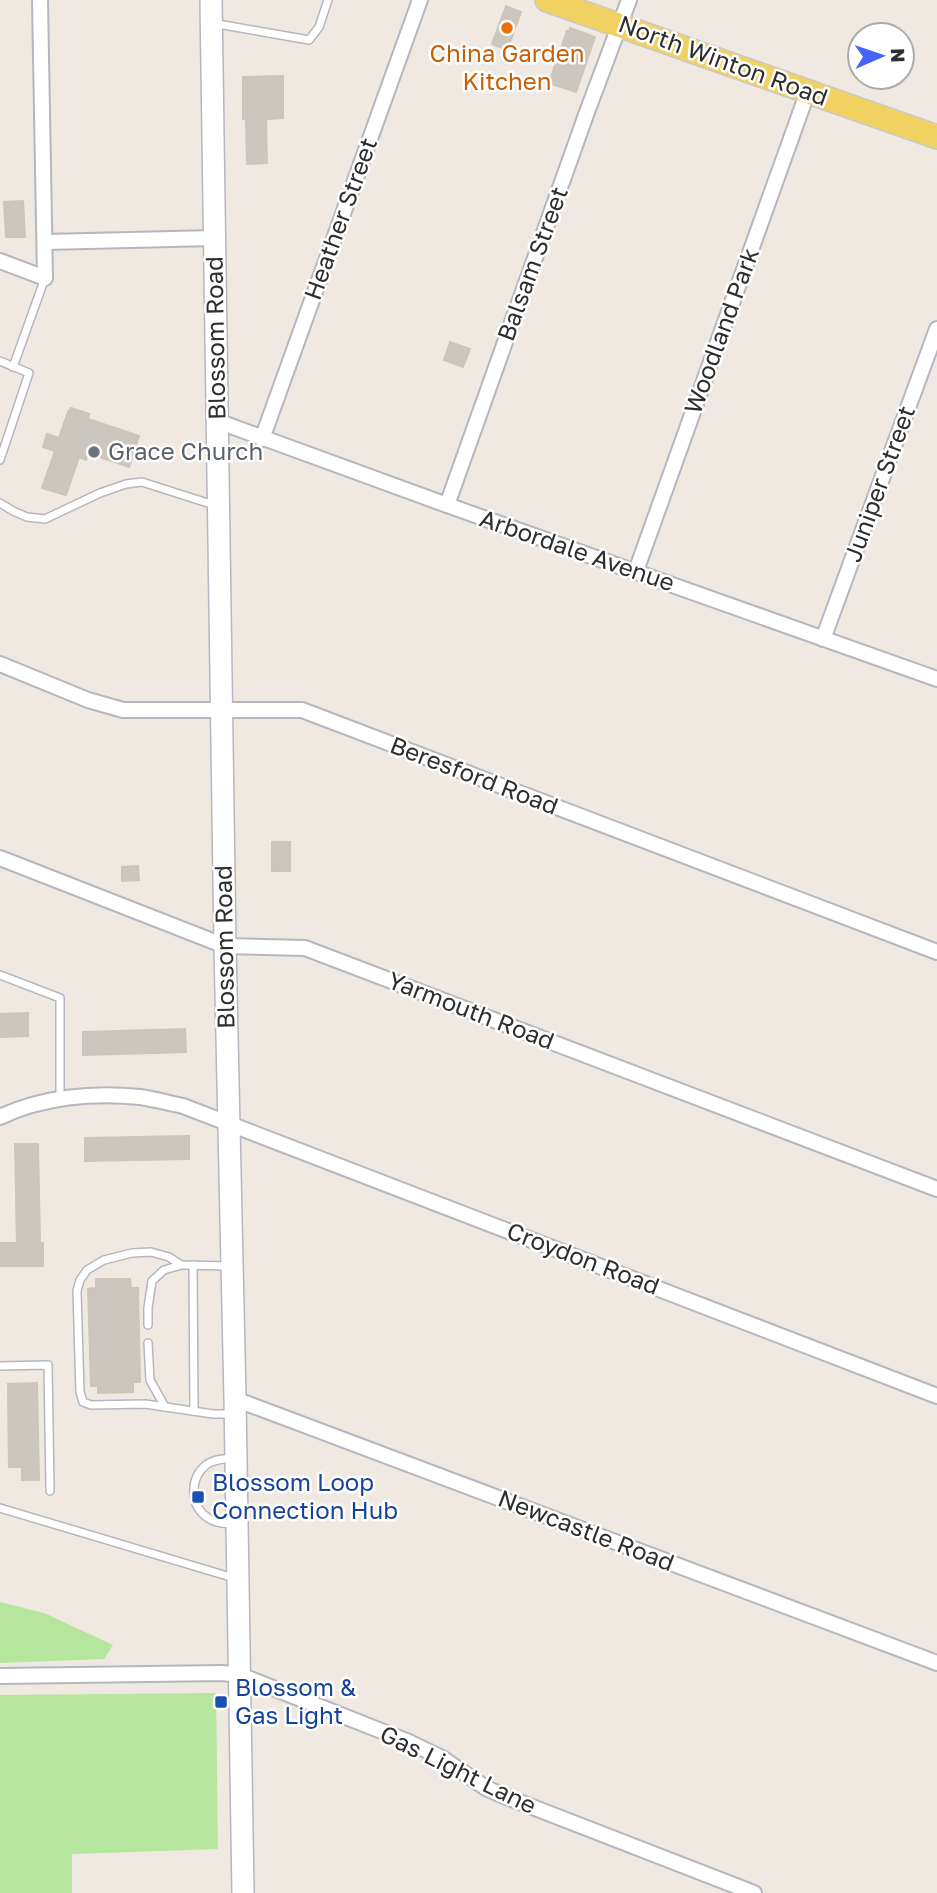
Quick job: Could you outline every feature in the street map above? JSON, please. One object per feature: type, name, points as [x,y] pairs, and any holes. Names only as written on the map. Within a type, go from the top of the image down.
[{"type":"main road","name":"North Winton Road","points":[[547,0],[582,5],[619,24],[937,137]]},
{"type":"street","points":[[0,261],[45,278],[40,0]]},
{"type":"street","name":"Blossom Road","points":[[211,0],[243,1893]]},
{"type":"street","name":"Heather Street","points":[[262,439],[420,0]]},
{"type":"street","name":"Balsam Street","points":[[447,505],[629,0]]},
{"type":"street","name":"Woodland Park","points":[[636,571],[808,92]]},
{"type":"street","points":[[45,242],[214,238]]},
{"type":"street","name":"Juniper Street","points":[[823,639],[933,350],[937,329]]},
{"type":"street","name":"Arbordale Avenue","points":[[217,421],[937,679]]},
{"type":"street","name":"Beresford Road","points":[[0,664],[112,708],[135,711],[302,710],[937,952]]},
{"type":"street","name":"Yarmouth Road","points":[[0,858],[225,946],[305,948],[937,1189]]},
{"type":"street","name":"Croydon Road","points":[[0,1117],[29,1105],[97,1096],[140,1097],[183,1106],[937,1396]]},
{"type":"street","name":"Newcastle Road","points":[[236,1407],[937,1662]]},
{"type":"street","name":"Gas Light Lane","points":[[0,1676],[240,1675],[409,1742],[442,1758],[486,1788],[504,1796],[754,1893]]},
{"type":"lane","points":[[211,23],[309,40],[318,27],[328,0]]},
{"type":"lane","points":[[13,367],[45,278]]},
{"type":"lane","points":[[0,361],[29,373],[0,460]]},
{"type":"lane","points":[[0,503],[27,517],[45,519],[100,493],[126,484],[142,482],[218,506]]},
{"type":"lane","points":[[0,975],[60,998],[60,1100]]},
{"type":"lane","points":[[181,1265],[169,1256],[132,1252],[104,1260],[87,1270],[77,1291],[80,1392],[83,1402],[90,1405],[145,1404],[213,1414],[236,1407]]},
{"type":"lane","points":[[148,1325],[152,1281],[164,1270],[181,1265],[232,1266]]},
{"type":"lane","points":[[192,1265],[194,1411]]},
{"type":"lane","points":[[148,1343],[150,1380],[165,1407]]},
{"type":"lane","points":[[0,1366],[48,1365],[50,1491]]},
{"type":"lane","points":[[236,1458],[218,1459],[206,1464],[194,1485],[194,1498],[200,1511],[210,1520],[238,1525]]},
{"type":"lane","points":[[0,1508],[238,1579]]},
{"type":"green space","points":[[0,1602],[44,1613],[113,1645],[104,1659],[0,1663]]},
{"type":"green space","points":[[216,1693],[218,1849],[72,1854],[72,1893],[0,1893],[0,1695]]},
{"type":"building","name":"China Garden Kitchen","points":[[506,6],[521,12],[507,50],[492,44]]},
{"type":"building","points":[[570,28],[595,37],[576,92],[552,84],[553,81],[550,80]]},
{"type":"building","points":[[283,76],[283,118],[266,119],[267,163],[247,164],[243,77]]},
{"type":"building","points":[[23,201],[25,237],[6,237],[4,202]]},
{"type":"building","points":[[450,342],[470,349],[463,367],[444,360]]},
{"type":"building","name":"Grace Church","points":[[71,408],[89,414],[88,419],[139,436],[129,467],[88,453],[86,460],[79,457],[66,495],[42,488],[55,451],[43,447],[47,434],[59,438]]},
{"type":"building","points":[[272,842],[290,842],[290,871],[272,871]]},
{"type":"building","points":[[138,866],[139,880],[122,881],[122,867]]},
{"type":"building","points":[[28,1013],[28,1036],[0,1037],[0,1014]]},
{"type":"building","points":[[185,1029],[186,1052],[83,1055],[83,1032]]},
{"type":"building","points":[[189,1136],[189,1159],[85,1161],[85,1138]]},
{"type":"building","points":[[15,1144],[38,1144],[43,1266],[0,1266],[0,1243],[17,1243]]},
{"type":"building","points":[[96,1279],[130,1279],[131,1288],[138,1288],[140,1382],[133,1382],[133,1392],[98,1393],[98,1386],[91,1386],[88,1289],[96,1288]]},
{"type":"building","points":[[37,1383],[39,1480],[22,1480],[22,1467],[9,1467],[8,1384]]},
{"type":"place","name":"China Garden Kitchen","points":[[507,28]]},
{"type":"place","name":"Grace Church","points":[[94,452]]},
{"type":"place","name":"Blossom Loop Connection Hub","points":[[198,1497]]},
{"type":"place","name":"Blossom & Gas Light","points":[[221,1702]]}]
